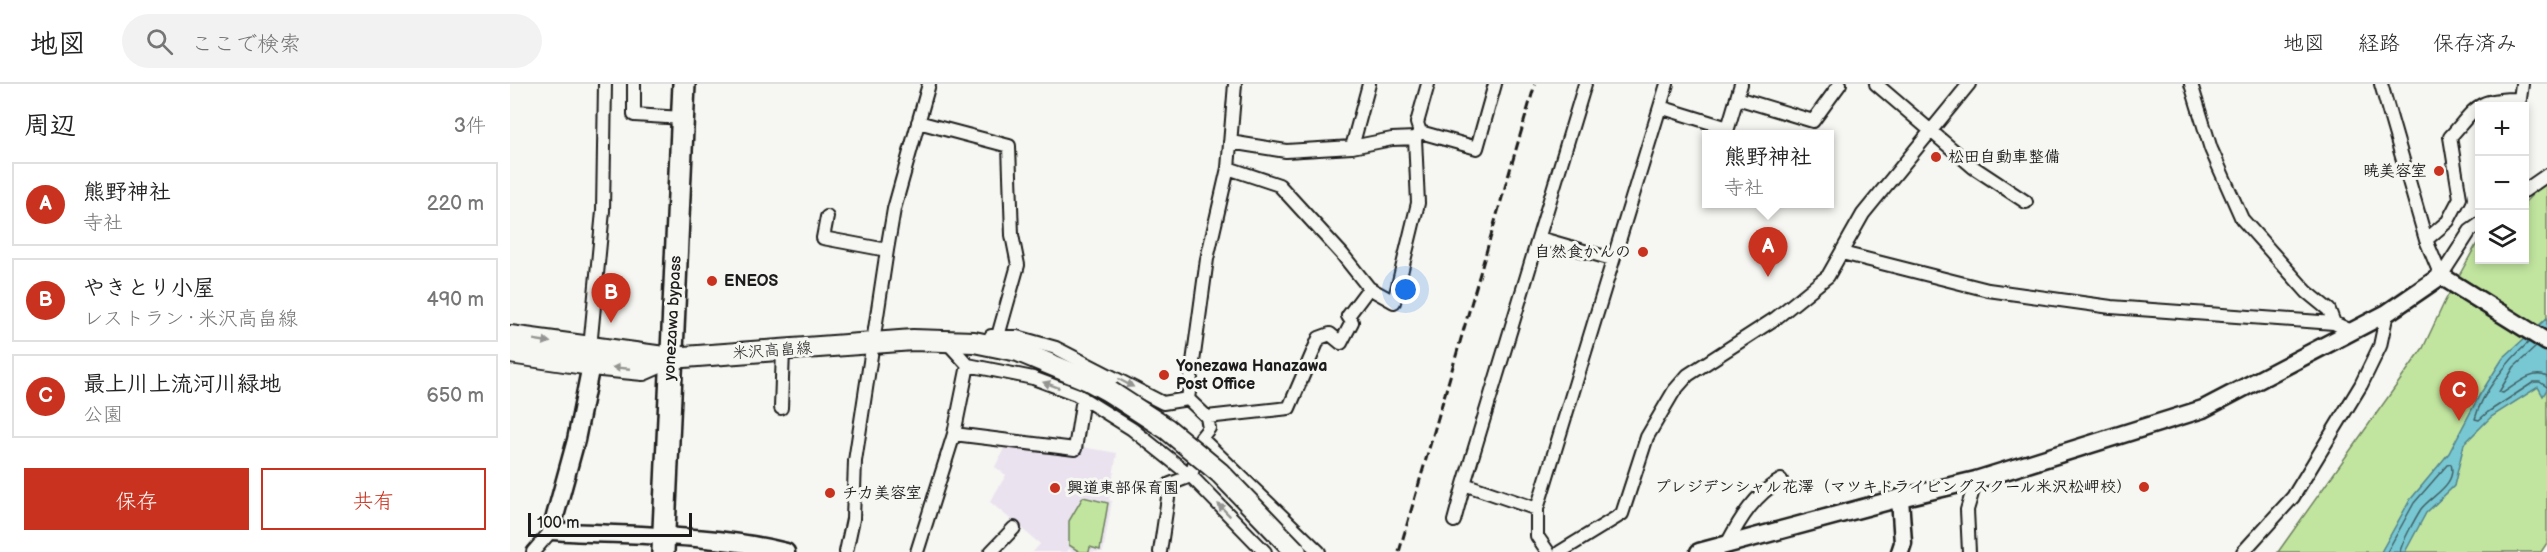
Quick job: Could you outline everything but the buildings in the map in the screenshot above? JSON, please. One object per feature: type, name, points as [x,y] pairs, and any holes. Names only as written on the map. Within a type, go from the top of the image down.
[{"type":"highway","name":"yonezawa bypass","points":[[664,545],[684,84]]},
{"type":"main road","name":"米沢高畠線","points":[[510,336],[643,370],[671,358],[913,340],[974,342],[1018,351],[1088,380],[1167,429],[1220,473],[1296,552]]},
{"type":"main road","name":"米沢高畠線","points":[[510,353],[581,355]]},
{"type":"street","points":[[533,552],[551,531],[576,440],[581,355],[603,211],[605,84]]},
{"type":"street","points":[[634,84],[634,115],[683,118]]},
{"type":"street","points":[[846,552],[853,519],[855,461],[886,250],[894,209],[929,84]]},
{"type":"street","points":[[1188,399],[1207,259],[1228,168],[1234,84]]},
{"type":"street","points":[[1352,147],[1369,84]]},
{"type":"street","points":[[1228,168],[1279,185],[1342,254],[1369,288],[1394,302],[1418,202],[1417,123],[1428,84]]},
{"type":"street","points":[[1230,142],[1286,151],[1352,147],[1417,135],[1477,148],[1495,84]]},
{"type":"street","points":[[1454,522],[1585,84]]},
{"type":"street","points":[[1548,552],[1537,536],[1537,509],[1667,84]]},
{"type":"street","points":[[1660,107],[1728,128],[1741,84]]},
{"type":"street","points":[[1737,98],[1813,122],[1840,84]]},
{"type":"street","points":[[1876,84],[1996,184],[2026,202]]},
{"type":"street","points":[[1560,552],[1622,514],[1647,437],[1674,391],[1688,375],[1776,318],[1828,276],[1863,214],[1969,84]]},
{"type":"street","points":[[2191,84],[2211,149],[2242,219],[2307,292],[2329,310],[2334,323]]},
{"type":"street","points":[[2381,84],[2426,240],[2441,276],[2547,342]]},
{"type":"street","points":[[2426,240],[2448,221],[2460,198],[2450,137],[2480,104],[2493,99],[2520,99],[2522,84]]},
{"type":"street","points":[[918,122],[1009,146],[1012,235],[1018,265],[998,336]]},
{"type":"street","points":[[2529,188],[2547,175]]},
{"type":"street","points":[[827,217],[823,238],[886,250]]},
{"type":"street","points":[[1699,552],[1976,480],[2203,410],[2387,313],[2441,276],[2470,231],[2475,228]]},
{"type":"street","points":[[1539,238],[1612,259]]},
{"type":"street","points":[[1842,253],[1988,290],[2111,307],[2334,323],[2351,331]]},
{"type":"street","points":[[1208,417],[1289,408],[1319,338],[1330,334],[1341,343],[1352,322],[1347,316],[1369,288]]},
{"type":"street","points":[[2243,552],[2293,496],[2361,385],[2380,346],[2387,313]]},
{"type":"street","points":[[974,342],[985,336],[1017,337],[1056,348],[1162,403],[1188,399]]},
{"type":"street","points":[[947,342],[968,365],[1033,378],[1083,398],[1132,429],[1191,476],[1265,552]]},
{"type":"street","points":[[781,408],[783,350]]},
{"type":"street","points":[[917,552],[954,434],[968,365]]},
{"type":"street","points":[[954,434],[1075,449],[1083,398]]},
{"type":"street","points":[[1188,399],[1208,417],[1209,428],[1202,438],[1191,476]]},
{"type":"street","points":[[1202,438],[1319,552]]},
{"type":"street","points":[[1161,552],[1170,484],[1191,476]]},
{"type":"street","points":[[1727,544],[1739,520],[1767,488],[1781,480]]},
{"type":"street","points":[[1969,552],[1967,510],[1976,480]]},
{"type":"street","points":[[1464,484],[1537,509]]},
{"type":"street","points":[[1900,498],[1903,543],[1900,552]]},
{"type":"street","points":[[991,552],[1014,528]]},
{"type":"street","points":[[551,531],[664,545],[748,542],[786,552]]},
{"type":"shaded area","name":"興道東部保育園","points":[[1006,444],[1080,456],[1082,447],[1117,453],[1103,552],[1073,552],[1069,549],[1067,552],[1033,552],[1040,544],[990,502],[1006,475],[995,467]]},
{"type":"green space","points":[[2547,180],[2547,543],[2541,552],[2278,552],[2423,348],[2445,301],[2475,247],[2475,264],[2529,264],[2529,198]]},
{"type":"green space","points":[[1083,497],[1108,503],[1100,550],[1090,547],[1089,552],[1080,552],[1069,545],[1069,521]]},
{"type":"water","points":[[2547,318],[2547,389],[2543,396],[2538,387],[2491,417],[2464,444],[2454,486],[2426,513],[2405,552],[2381,552],[2410,500],[2449,453],[2479,396],[2503,358]]},
{"type":"railway","points":[[1399,552],[1535,84]]},
{"type":"place","name":"松田自動車整備","points":[[1936,157]]},
{"type":"place","name":"暁美容室","points":[[2439,171]]},
{"type":"place","name":"自然食かんの","points":[[1643,252]]},
{"type":"place","name":"熊野神社","points":[[1768,277]]},
{"type":"place","name":"ENEOS","points":[[712,281]]},
{"type":"place","name":"やきとり小屋","points":[[611,323]]},
{"type":"place","name":"Yonezawa Hanazawa Post Office","points":[[1164,375]]},
{"type":"place","name":"最上川上流河川緑地","points":[[2459,421]]},
{"type":"place","name":"プレジデンシャル花澤（マツキドライビングスクール米沢松岬校）","points":[[2144,487]]},
{"type":"place","name":"興道東部保育園","points":[[1055,488]]},
{"type":"place","name":"チカ美容室","points":[[830,493]]}]
